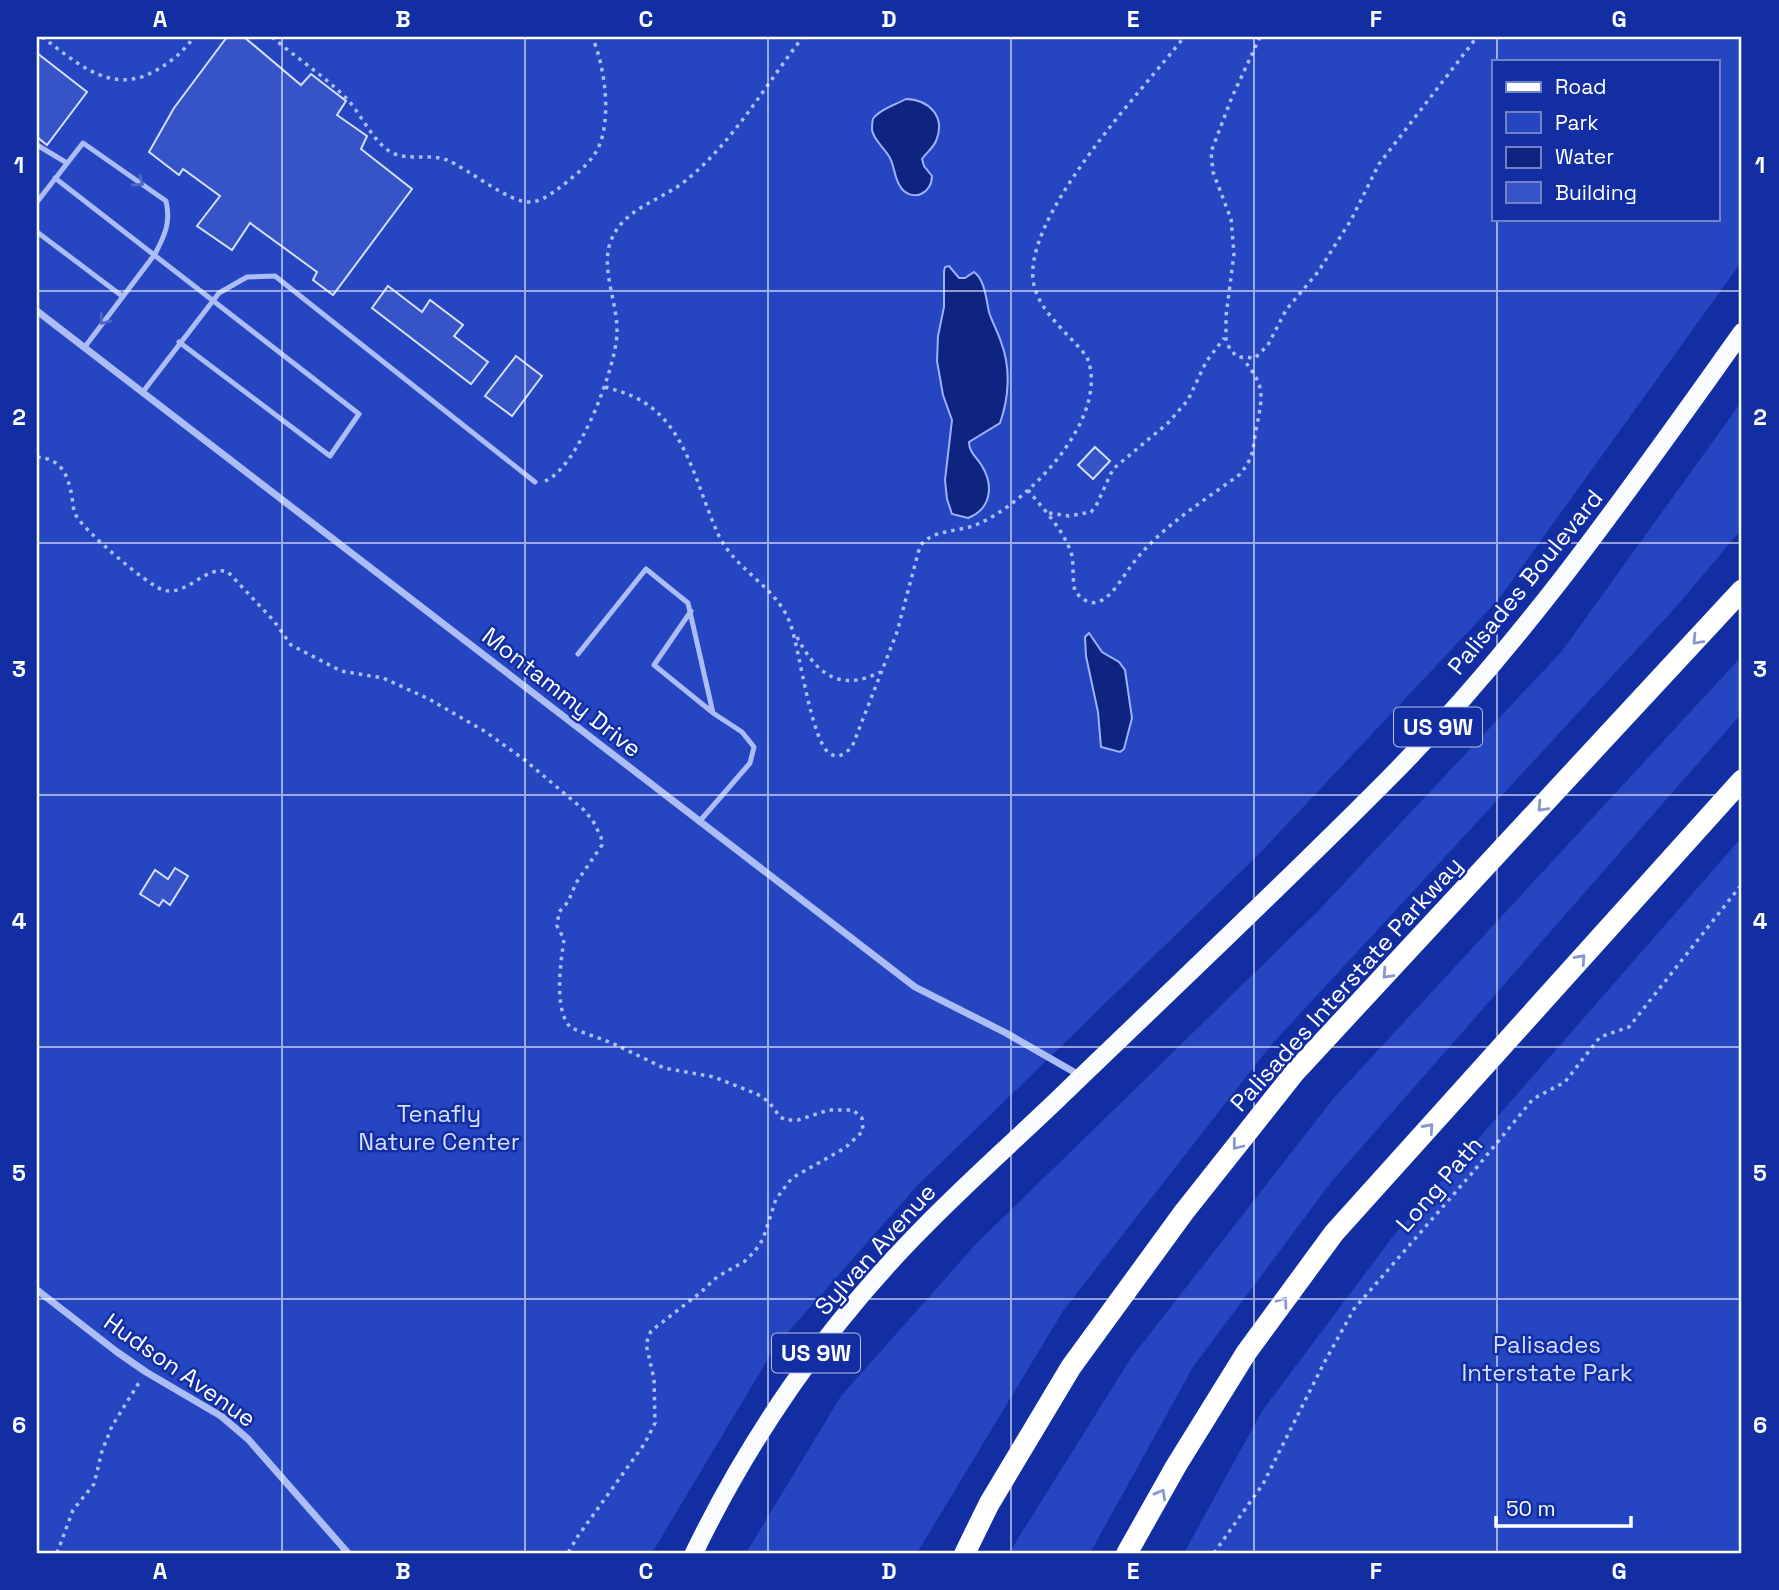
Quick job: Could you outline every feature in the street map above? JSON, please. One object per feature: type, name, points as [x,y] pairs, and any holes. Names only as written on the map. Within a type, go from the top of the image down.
[{"type":"highway","name":"Palisades Interstate Parkway","points":[[965,1553],[989,1504],[1071,1367],[1184,1212],[1295,1072],[1742,590]]},
{"type":"highway","points":[[1127,1553],[1176,1466],[1247,1353],[1334,1233],[1742,780]]},
{"type":"main road","name":"Palisades Boulevard","points":[[1081,1076],[1389,778],[1471,690],[1588,547],[1742,332]]},
{"type":"main road","name":"Sylvan Avenue","points":[[694,1553],[727,1489],[769,1420],[848,1312],[916,1235],[1081,1076]]},
{"type":"street","name":"Montammy Drive","points":[[37,311],[915,987],[1006,1033],[1081,1076]]},
{"type":"street","name":"Hudson Avenue","points":[[37,1290],[146,1372],[221,1416],[247,1439],[348,1553]]},
{"type":"lane","points":[[37,202],[83,143],[166,201],[170,217],[164,238],[155,254],[83,348]]},
{"type":"lane","points":[[37,145],[66,163]]},
{"type":"lane","points":[[55,178],[359,414],[330,456],[179,342]]},
{"type":"lane","points":[[37,232],[122,296]]},
{"type":"lane","points":[[142,393],[219,293],[247,277],[275,276],[535,482]]},
{"type":"lane","points":[[578,654],[646,569],[688,603],[713,713]]},
{"type":"lane","points":[[691,611],[654,665],[713,713],[742,732],[754,747],[750,763],[699,822]]},
{"type":"path","points":[[42,37],[74,61],[107,78],[121,81],[139,79],[162,67],[179,55],[194,37]]},
{"type":"path","points":[[272,37],[343,94],[388,150],[407,157],[446,160],[515,199],[531,202],[540,201],[569,181],[594,156],[601,142],[604,89],[600,56],[592,37]]},
{"type":"path","points":[[535,482],[548,481],[562,468],[576,448],[606,387],[617,333],[607,257],[611,242],[637,208],[681,186],[717,151],[803,37]]},
{"type":"path","points":[[792,629],[818,737],[829,753],[843,755],[852,747],[897,632],[920,546],[926,538],[937,533],[965,530],[979,524],[1015,501],[1062,452],[1086,413],[1092,387],[1091,366],[1034,287],[1033,267],[1041,235],[1065,192],[1117,117],[1184,37]]},
{"type":"path","points":[[1046,513],[1069,516],[1091,512],[1113,469],[1168,423],[1188,400],[1206,362],[1224,340],[1234,254],[1231,219],[1213,172],[1211,152],[1232,96],[1260,37]]},
{"type":"path","points":[[1241,357],[1255,358],[1268,345],[1286,310],[1318,272],[1352,220],[1379,164],[1477,37]]},
{"type":"path","points":[[1028,490],[1068,546],[1072,556],[1075,590],[1088,602],[1100,601],[1110,593],[1150,544],[1248,466],[1255,448],[1262,396],[1256,378],[1241,357],[1231,351],[1225,330]]},
{"type":"path","points":[[606,387],[644,402],[667,423],[684,451],[711,519],[727,549],[748,574],[776,597],[814,665],[829,676],[848,681],[859,680],[881,671]]},
{"type":"path","points":[[37,457],[50,458],[61,468],[70,487],[74,512],[83,525],[150,582],[164,590],[172,590],[218,570],[228,572],[274,621],[291,645],[341,671],[383,678],[429,699],[486,732],[526,761],[584,810],[593,821],[602,845],[576,883],[568,902],[558,912],[557,922],[564,939],[560,962],[563,1013],[571,1028],[612,1043],[664,1068],[714,1077],[757,1094],[786,1120],[798,1120],[829,1110],[853,1110],[862,1118],[863,1130],[852,1143],[792,1178],[784,1186],[776,1199],[763,1239],[749,1257],[717,1276],[701,1293],[651,1331],[646,1344],[654,1379],[655,1423],[645,1443],[578,1536],[569,1553]]},
{"type":"path","name":"Long Path","points":[[1214,1553],[1263,1484],[1354,1309],[1533,1099],[1565,1082],[1600,1037],[1629,1027],[1742,884]]},
{"type":"path","points":[[57,1553],[73,1510],[94,1484],[102,1451],[112,1426],[146,1372]]},
{"type":"green space","name":"Tenafly Nature Center","points":[[37,37],[1742,37],[1742,261],[1498,600],[1260,853],[917,1186],[775,1347],[652,1553],[37,1553]]},
{"type":"green space","points":[[1742,401],[1742,529],[1675,608],[1271,1045],[1063,1311],[917,1553],[746,1553],[841,1396],[976,1244],[1318,911],[1562,651]]},
{"type":"green space","points":[[1742,656],[1742,713],[1332,1181],[1193,1367],[1090,1553],[1009,1553],[1131,1358],[1333,1099]]},
{"type":"green space","name":"Palisades Interstate Park","points":[[1742,837],[1742,1553],[1184,1553],[1262,1411],[1394,1235]]},
{"type":"water","points":[[906,99],[929,106],[939,124],[936,141],[922,159],[932,176],[931,182],[926,191],[917,195],[907,193],[899,185],[890,158],[872,130],[875,116]]},
{"type":"water","points":[[949,266],[959,278],[965,278],[974,272],[981,280],[989,312],[1004,352],[1007,372],[1007,393],[1000,423],[969,442],[986,474],[989,489],[982,509],[968,518],[952,514],[945,480],[952,420],[943,395],[937,361],[938,336],[944,307],[944,271],[945,267]]},
{"type":"water","points":[[1089,633],[1102,652],[1119,662],[1125,670],[1132,718],[1124,749],[1120,752],[1101,747],[1098,712],[1086,656],[1085,637]]},
{"type":"building","points":[[227,37],[244,37],[301,85],[311,74],[346,101],[337,115],[367,136],[361,149],[412,189],[333,295],[313,280],[317,272],[250,223],[232,250],[197,226],[220,196],[183,169],[179,175],[149,152],[174,108]]},
{"type":"building","points":[[37,53],[87,92],[47,145],[37,137]]},
{"type":"building","points":[[388,286],[422,312],[430,300],[463,325],[454,336],[488,362],[471,384],[372,308]]},
{"type":"building","points":[[516,356],[542,376],[512,416],[485,396]]},
{"type":"building","points":[[1095,447],[1110,461],[1093,479],[1078,465]]},
{"type":"building","points":[[175,868],[188,876],[170,905],[163,900],[159,906],[140,894],[155,870],[168,879]]}]
